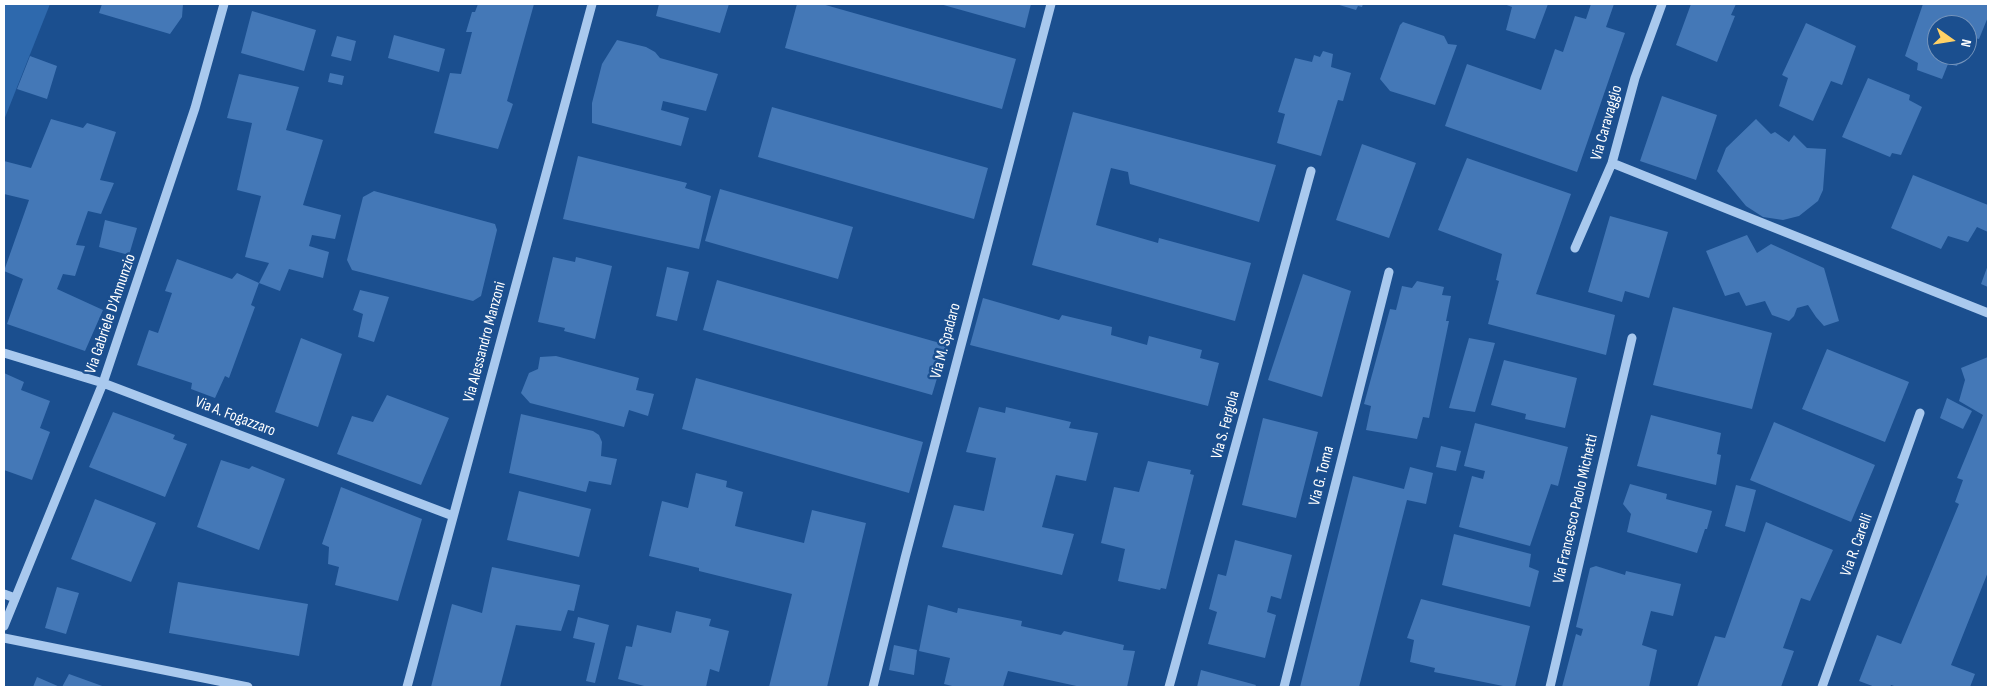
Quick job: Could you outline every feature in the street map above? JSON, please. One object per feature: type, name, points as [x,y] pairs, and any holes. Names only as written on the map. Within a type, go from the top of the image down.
[{"type":"street","name":"Via Gabriele D'Annunzio","points":[[4,626],[103,383],[195,108],[224,4]]},
{"type":"street","name":"Via Alessandro Manzoni","points":[[407,687],[592,4]]},
{"type":"street","name":"Via M. Spadaro","points":[[874,687],[905,558],[1051,4]]},
{"type":"street","name":"Via Caravaggio","points":[[1575,248],[1612,163],[1636,78],[1662,4]]},
{"type":"street","points":[[1612,163],[1988,313]]},
{"type":"street","name":"Via S. Fergola","points":[[1169,687],[1311,171]]},
{"type":"street","name":"Via G. Toma","points":[[1284,687],[1388,272]]},
{"type":"street","name":"Via Francesco Paolo Michetti","points":[[1550,687],[1632,338]]},
{"type":"street","name":"Via A. Fogazzaro","points":[[4,353],[103,383],[453,516]]},
{"type":"street","name":"Via R. Carelli","points":[[1822,687],[1920,413]]},
{"type":"street","points":[[4,594],[15,598]]},
{"type":"street","points":[[4,638],[248,687]]},
{"type":"shaded area","points":[[4,4],[50,4],[4,120]]},
{"type":"building","points":[[102,4],[183,4],[182,17],[170,34],[99,13]]},
{"type":"building","points":[[478,4],[534,4],[507,101],[513,104],[498,149],[434,133],[450,73],[461,74],[472,32],[466,32],[472,12],[475,12]]},
{"type":"building","points":[[659,4],[729,4],[720,33],[656,16]]},
{"type":"building","points":[[797,4],[822,4],[1016,59],[1002,109],[785,48]]},
{"type":"building","points":[[940,4],[1031,4],[1025,28]]},
{"type":"building","points":[[1336,4],[1363,4],[1362,7],[1358,6],[1356,10]]},
{"type":"building","points":[[1504,4],[1548,4],[1535,39],[1506,30],[1512,7]]},
{"type":"building","points":[[1591,4],[1614,4],[1606,27],[1625,33],[1577,172],[1445,126],[1467,64],[1541,90],[1555,49],[1563,52],[1575,16],[1586,19]]},
{"type":"building","points":[[1691,4],[1736,4],[1731,15],[1735,16],[1717,62],[1676,45]]},
{"type":"building","points":[[1923,4],[1988,4],[1988,17],[1979,39],[1977,38],[1977,15],[1927,15],[1927,65],[1948,65],[1942,79],[1917,70],[1918,63],[1905,56]]},
{"type":"building","points":[[252,11],[316,30],[304,71],[241,53]]},
{"type":"building","points":[[1403,22],[1444,36],[1448,44],[1457,45],[1435,105],[1390,91],[1380,79],[1400,25]]},
{"type":"building","points":[[1806,23],[1856,46],[1842,85],[1831,81],[1813,121],[1779,106],[1788,78],[1782,75]]},
{"type":"building","points":[[394,35],[445,49],[439,72],[388,58]]},
{"type":"building","points":[[337,36],[356,41],[351,61],[331,56]]},
{"type":"building","points":[[617,40],[646,47],[655,52],[660,58],[718,74],[706,111],[663,101],[661,110],[689,118],[681,146],[592,123],[592,103],[602,64]]},
{"type":"building","points":[[1323,51],[1333,54],[1331,67],[1351,73],[1343,101],[1338,100],[1321,156],[1277,143],[1285,114],[1278,112],[1295,58],[1312,62],[1314,55],[1320,57]]},
{"type":"building","points":[[30,56],[57,66],[47,99],[17,89]]},
{"type":"building","points":[[330,73],[344,76],[342,85],[328,82]]},
{"type":"building","points":[[239,74],[299,87],[286,130],[323,140],[303,205],[341,215],[335,239],[312,235],[309,246],[329,252],[323,278],[289,269],[280,291],[259,283],[269,263],[245,257],[261,196],[237,190],[252,123],[227,118]]},
{"type":"building","points":[[1868,78],[1910,95],[1909,100],[1922,107],[1901,155],[1892,153],[1890,157],[1842,137]]},
{"type":"building","points":[[1662,96],[1717,115],[1696,180],[1640,161]]},
{"type":"building","points":[[772,107],[988,168],[974,219],[758,157]]},
{"type":"building","points":[[1073,112],[1276,165],[1259,222],[1130,184],[1128,172],[1111,168],[1096,225],[1158,243],[1159,238],[1251,263],[1235,321],[1032,265]]},
{"type":"building","points":[[51,119],[83,128],[87,123],[116,132],[100,180],[114,183],[101,214],[88,211],[76,245],[85,246],[75,276],[63,274],[57,289],[103,310],[85,351],[7,324],[23,279],[4,271],[29,200],[4,194],[4,161],[31,168]]},
{"type":"building","points":[[1756,119],[1771,134],[1775,132],[1789,142],[1794,135],[1807,148],[1826,149],[1823,190],[1818,201],[1799,216],[1783,220],[1763,217],[1746,206],[1717,171],[1726,148]]},
{"type":"building","points":[[1362,144],[1416,163],[1389,238],[1336,220]]},
{"type":"building","points":[[578,156],[687,183],[685,188],[711,196],[699,249],[563,219]]},
{"type":"building","points":[[1467,158],[1571,194],[1536,294],[1615,315],[1606,355],[1488,324],[1499,281],[1496,280],[1502,254],[1438,230]]},
{"type":"building","points":[[1913,175],[1988,205],[1988,232],[1977,227],[1968,242],[1948,236],[1941,249],[1891,228]]},
{"type":"building","points":[[720,189],[853,227],[838,279],[705,241]]},
{"type":"building","points":[[374,191],[495,224],[497,230],[481,296],[473,301],[352,270],[347,260],[363,197]]},
{"type":"building","points":[[1610,216],[1668,232],[1649,298],[1625,291],[1622,302],[1588,292]]},
{"type":"building","points":[[105,220],[137,228],[129,255],[99,247]]},
{"type":"building","points":[[1747,235],[1757,253],[1771,244],[1824,268],[1839,321],[1824,326],[1808,305],[1797,308],[1794,316],[1789,321],[1772,315],[1765,301],[1746,306],[1739,292],[1725,296],[1706,251]]},
{"type":"building","points":[[553,257],[575,262],[576,257],[612,266],[595,339],[564,331],[565,328],[538,322]]},
{"type":"building","points":[[177,259],[232,279],[237,273],[259,283],[251,305],[255,307],[229,378],[225,376],[215,398],[191,389],[192,383],[137,365],[149,330],[158,333],[172,293],[165,291]]},
{"type":"building","points":[[1988,265],[1988,287],[1981,284]]},
{"type":"building","points":[[667,267],[689,272],[677,321],[656,316]]},
{"type":"building","points":[[1303,274],[1351,291],[1322,397],[1268,380]]},
{"type":"building","points":[[717,280],[947,345],[932,395],[703,330]]},
{"type":"building","points":[[1417,281],[1444,287],[1442,295],[1451,296],[1446,321],[1449,321],[1429,418],[1423,417],[1417,439],[1366,430],[1371,406],[1364,404],[1390,309],[1396,310],[1402,286],[1412,288]]},
{"type":"building","points":[[360,290],[389,297],[374,342],[358,337],[363,314],[353,310]]},
{"type":"building","points":[[983,298],[1059,320],[1062,315],[1112,327],[1111,335],[1147,345],[1149,336],[1202,350],[1200,358],[1219,363],[1208,406],[970,345]]},
{"type":"building","points":[[1673,307],[1772,333],[1752,409],[1653,385]]},
{"type":"building","points":[[301,338],[342,354],[318,427],[275,412]]},
{"type":"building","points":[[1469,338],[1495,343],[1475,412],[1449,408]]},
{"type":"building","points":[[1827,349],[1909,382],[1885,442],[1802,409]]},
{"type":"building","points":[[556,356],[639,378],[636,390],[654,394],[648,416],[629,410],[624,427],[530,403],[521,393],[529,373],[538,369],[540,357]]},
{"type":"building","points":[[1988,357],[1988,572],[1951,665],[1975,674],[1970,687],[1897,687],[1891,685],[1890,687],[1875,687],[1859,681],[1877,635],[1901,644],[1959,504],[1955,502],[1963,480],[1957,478],[1983,415],[1959,401],[1965,380],[1961,368]]},
{"type":"building","points":[[1504,360],[1577,378],[1565,428],[1525,419],[1526,414],[1491,405]]},
{"type":"building","points":[[4,373],[24,382],[21,390],[50,401],[40,428],[50,432],[32,480],[4,470]]},
{"type":"building","points":[[696,378],[923,442],[909,493],[682,429]]},
{"type":"building","points":[[387,395],[449,418],[421,485],[337,454],[352,416],[373,422]]},
{"type":"building","points":[[1947,398],[1972,411],[1963,429],[1940,418]]},
{"type":"building","points":[[979,407],[1005,413],[1006,407],[1071,422],[1069,428],[1098,433],[1086,481],[1056,475],[1042,527],[1074,534],[1062,575],[942,547],[954,505],[984,511],[996,458],[966,452]]},
{"type":"building","points":[[113,412],[175,435],[173,439],[187,444],[165,497],[89,467]]},
{"type":"building","points":[[521,414],[593,431],[599,435],[602,442],[601,456],[617,459],[611,485],[589,481],[586,492],[509,473]]},
{"type":"building","points":[[1651,415],[1721,433],[1717,454],[1721,455],[1716,485],[1637,466]]},
{"type":"building","points":[[1263,418],[1318,432],[1296,518],[1242,505]]},
{"type":"building","points":[[1774,422],[1875,465],[1851,522],[1750,480]]},
{"type":"building","points":[[1475,423],[1568,447],[1558,486],[1551,484],[1530,546],[1459,527],[1472,476],[1483,479],[1485,471],[1464,466]]},
{"type":"building","points":[[1441,446],[1461,451],[1456,471],[1436,467]]},
{"type":"building","points":[[221,460],[249,469],[252,466],[285,479],[259,550],[197,527]]},
{"type":"building","points":[[1148,461],[1191,470],[1190,474],[1194,475],[1166,589],[1161,588],[1160,590],[1118,581],[1125,549],[1101,543],[1114,487],[1139,492]]},
{"type":"building","points":[[1410,467],[1433,473],[1426,504],[1407,500],[1359,687],[1300,687],[1353,476],[1404,489]]},
{"type":"building","points":[[696,473],[727,481],[726,487],[743,492],[735,526],[804,543],[812,510],[866,523],[827,687],[769,687],[792,594],[699,571],[699,568],[649,556],[662,501],[688,508]]},
{"type":"building","points":[[1630,484],[1667,494],[1666,499],[1712,511],[1697,553],[1627,532],[1631,514],[1623,504]]},
{"type":"building","points":[[1736,485],[1756,490],[1745,532],[1725,526]]},
{"type":"building","points":[[341,487],[422,519],[398,601],[335,585],[339,567],[328,564],[329,547],[322,544]]},
{"type":"building","points":[[519,491],[591,509],[579,557],[507,540]]},
{"type":"building","points":[[95,499],[156,523],[131,582],[71,559]]},
{"type":"building","points":[[1766,522],[1833,550],[1810,601],[1801,598],[1783,648],[1794,651],[1781,687],[1697,687],[1715,636],[1725,638]]},
{"type":"building","points":[[1454,534],[1531,554],[1529,567],[1539,571],[1530,607],[1442,585]]},
{"type":"building","points":[[1235,540],[1292,555],[1281,599],[1271,596],[1267,612],[1276,615],[1265,658],[1208,644],[1217,612],[1209,609],[1218,574],[1226,576]]},
{"type":"building","points":[[1596,566],[1625,575],[1626,571],[1681,584],[1673,616],[1651,611],[1642,645],[1657,650],[1649,687],[1562,687],[1576,634],[1581,636],[1583,629],[1576,627],[1590,568]]},
{"type":"building","points":[[492,567],[580,585],[574,611],[568,610],[561,631],[516,625],[500,687],[431,687],[452,604],[482,613]]},
{"type":"building","points":[[178,582],[308,604],[299,656],[169,633]]},
{"type":"building","points":[[57,587],[79,593],[66,634],[45,628]]},
{"type":"building","points":[[1421,599],[1530,626],[1515,687],[1434,672],[1435,668],[1410,662],[1414,640],[1407,638]]},
{"type":"building","points":[[928,605],[957,613],[958,608],[1022,621],[1021,626],[1061,635],[1064,631],[1124,645],[1123,650],[1135,651],[1127,687],[1081,687],[1008,671],[1003,687],[956,687],[944,684],[950,658],[919,651]]},
{"type":"building","points":[[676,611],[711,619],[709,626],[729,631],[719,672],[710,669],[706,687],[648,687],[618,679],[626,646],[632,647],[637,625],[671,633]]},
{"type":"building","points":[[578,617],[609,625],[595,683],[586,681],[595,643],[573,638]]},
{"type":"building","points":[[894,645],[917,650],[914,675],[889,670]]},
{"type":"building","points":[[1201,670],[1256,685],[1255,687],[1197,687]]},
{"type":"building","points":[[69,674],[105,687],[62,687]]},
{"type":"building","points":[[37,677],[60,687],[33,687]]}]
